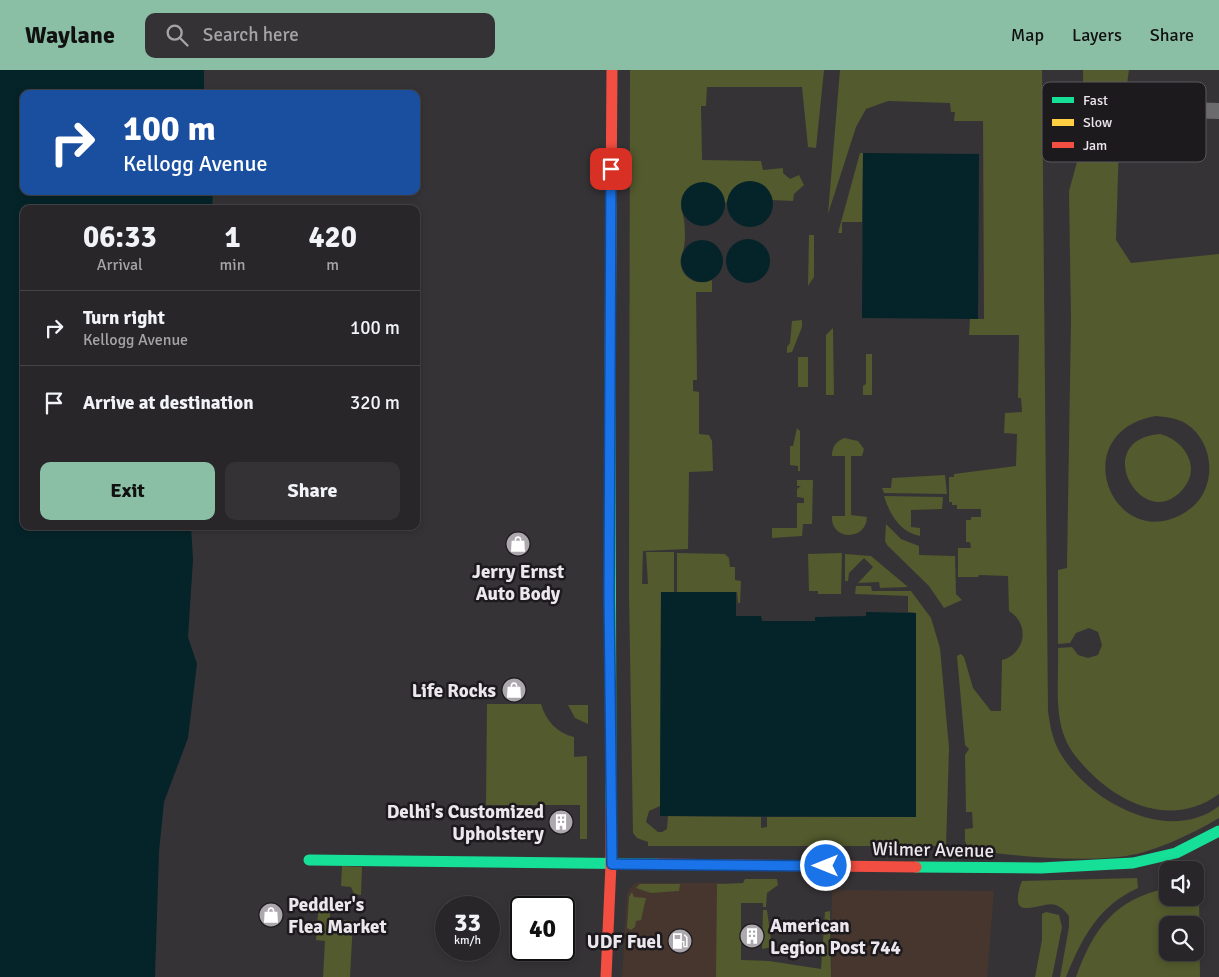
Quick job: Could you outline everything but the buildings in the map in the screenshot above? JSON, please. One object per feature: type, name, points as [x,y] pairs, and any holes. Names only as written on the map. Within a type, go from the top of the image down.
[{"type":"street","points":[[606,977],[612,864],[609,594],[612,70]]},
{"type":"street","points":[[1206,111],[1219,111]]},
{"type":"street","name":"Wilmer Avenue","points":[[310,860],[1041,868],[1130,866],[1179,852],[1204,842],[1219,832]]},
{"type":"shaded area","points":[[636,883],[722,883],[718,977],[622,977],[627,895],[630,888]]},
{"type":"shaded area","points":[[832,890],[994,891],[987,977],[831,977]]},
{"type":"green space","points":[[630,70],[824,70],[816,148],[808,147],[802,87],[707,87],[706,106],[701,106],[702,160],[761,161],[763,170],[783,168],[783,173],[790,179],[799,175],[804,185],[794,194],[793,201],[772,200],[771,196],[727,201],[725,204],[722,195],[713,186],[700,183],[681,208],[685,232],[684,247],[680,261],[683,271],[689,278],[698,282],[712,280],[712,292],[696,292],[697,380],[693,380],[693,391],[699,392],[699,434],[709,435],[712,441],[713,471],[689,472],[688,549],[643,551],[642,584],[648,584],[646,552],[674,552],[674,592],[661,592],[660,806],[649,811],[646,822],[658,832],[662,832],[667,829],[668,816],[761,817],[761,828],[767,827],[767,817],[916,817],[916,613],[908,612],[908,596],[855,594],[856,586],[871,586],[872,591],[911,591],[931,618],[940,648],[949,748],[946,846],[648,846],[648,842],[637,838],[633,833],[629,593]]},
{"type":"green space","points":[[840,70],[1042,70],[1048,711],[1053,736],[1059,751],[1088,786],[1130,812],[1153,819],[1176,821],[1199,817],[1219,806],[1219,818],[1158,848],[1119,857],[1063,859],[969,850],[965,841],[965,829],[973,828],[972,812],[966,812],[965,755],[969,749],[965,745],[957,656],[961,654],[964,657],[973,688],[991,711],[1001,711],[1002,660],[1016,651],[1022,638],[1020,623],[1009,611],[1008,576],[979,575],[978,577],[958,577],[958,548],[971,548],[970,542],[966,542],[966,520],[971,520],[971,517],[981,517],[981,509],[957,509],[957,505],[952,505],[952,502],[949,502],[949,477],[954,477],[954,474],[1016,466],[1017,434],[1004,433],[1005,413],[1022,412],[1021,398],[1018,398],[1019,335],[969,335],[970,319],[984,319],[983,121],[954,121],[955,112],[951,112],[950,103],[888,101],[866,109],[856,127],[828,214]]},
{"type":"green space","points":[[1083,70],[1129,70],[1127,82],[1083,82]]},
{"type":"green space","points":[[860,153],[863,153],[862,222],[842,222],[842,233],[838,233]]},
{"type":"green space","points":[[1077,162],[1118,162],[1116,240],[1131,263],[1219,254],[1219,794],[1201,804],[1183,809],[1165,810],[1147,807],[1113,792],[1098,780],[1073,753],[1065,738],[1059,717],[1058,648],[1072,647],[1078,655],[1088,658],[1098,655],[1102,645],[1098,632],[1089,628],[1076,633],[1070,643],[1058,644],[1058,570],[1067,568],[1071,320],[1069,191]],"holes":[[[1156,416],[1175,419],[1185,423],[1201,438],[1208,458],[1208,480],[1205,490],[1193,507],[1168,520],[1146,521],[1127,512],[1114,498],[1107,479],[1106,459],[1113,440],[1130,425]]]},
{"type":"green space","points":[[809,235],[814,235],[814,277],[808,286]]},
{"type":"green space","points":[[802,320],[802,327],[792,352],[787,353],[792,321]]},
{"type":"green space","points":[[833,328],[834,395],[826,395],[826,335]]},
{"type":"green space","points":[[866,354],[872,354],[872,395],[863,395],[863,386],[866,384]]},
{"type":"green space","points":[[798,357],[808,357],[808,387],[798,387]]},
{"type":"green space","points":[[797,428],[800,431],[800,471],[798,471],[798,466],[790,465],[790,446],[793,446]]},
{"type":"green space","points":[[1160,434],[1169,437],[1183,448],[1188,456],[1191,472],[1183,489],[1168,500],[1152,501],[1139,494],[1130,481],[1125,466],[1128,452],[1139,440]]},
{"type":"green space","points":[[844,438],[858,441],[864,449],[862,456],[851,456],[851,515],[867,517],[861,531],[848,535],[836,530],[832,516],[845,516],[845,456],[832,456],[835,445]]},
{"type":"green space","points":[[945,475],[947,494],[884,493],[882,488],[891,488],[892,478]]},
{"type":"green space","points":[[797,480],[813,480],[812,524],[803,524],[802,536],[772,538],[772,528],[797,528],[797,503],[804,503],[804,498],[797,497],[797,489],[801,486],[797,486]]},
{"type":"green space","points":[[884,496],[943,497],[942,509],[911,510],[911,527],[920,528],[920,536],[901,527],[889,510]]},
{"type":"green space","points":[[886,524],[901,539],[919,546],[919,555],[955,556],[956,594],[962,600],[944,608],[929,586],[887,545],[885,541]]},
{"type":"green space","points":[[677,553],[725,554],[729,558],[730,567],[735,567],[735,580],[741,581],[740,603],[738,603],[737,592],[677,592]]},
{"type":"green space","points":[[842,553],[841,594],[818,594],[818,591],[809,591],[808,554]]},
{"type":"green space","points":[[845,554],[871,556],[908,587],[880,588],[879,582],[858,583],[873,567],[864,558],[849,573],[848,581],[845,581]]},
{"type":"green space","points":[[487,704],[541,704],[549,721],[557,729],[574,737],[574,757],[587,756],[587,839],[580,839],[580,805],[486,805]]},
{"type":"green space","points":[[568,705],[588,705],[588,724],[575,718]]},
{"type":"green space","points":[[342,866],[362,867],[361,895],[354,894],[351,887],[341,886]]},
{"type":"green space","points":[[1137,878],[1138,888],[1124,895],[1102,914],[1085,936],[1066,977],[1060,977],[1069,927],[1069,916],[1058,906],[1048,904],[1032,908],[1021,907],[1018,897],[1022,881]]},
{"type":"green space","points":[[745,879],[777,879],[778,885],[767,893],[766,907],[763,907],[763,903],[741,903],[741,960],[769,961],[821,969],[825,912],[830,911],[831,977],[716,977],[717,884],[743,883]]},
{"type":"green space","points":[[640,884],[680,884],[679,891],[651,893],[636,888]]},
{"type":"green space","points":[[1159,890],[1159,906],[1199,906],[1199,916],[1159,916],[1159,961],[1200,961],[1200,977],[1076,977],[1090,944],[1099,930],[1108,919],[1133,900]]},
{"type":"green space","points":[[632,892],[634,897],[646,898],[641,920],[636,921],[635,927],[631,930],[627,928],[629,897]]},
{"type":"green space","points":[[319,901],[330,902],[330,919],[353,921],[350,977],[323,977],[325,941],[316,940]]},
{"type":"green space","points":[[763,910],[767,910],[772,947],[762,949]]},
{"type":"green space","points":[[1046,912],[1059,915],[1062,927],[1052,977],[1035,977],[1042,940],[1042,914]]},
{"type":"water","points":[[0,70],[204,70],[204,90],[20,90],[20,195],[213,195],[212,205],[20,205],[20,530],[191,530],[193,560],[188,637],[197,664],[188,738],[164,802],[159,852],[155,977],[0,977]]},
{"type":"water","points":[[863,153],[979,154],[978,319],[862,318]]},
{"type":"water","points":[[750,181],[763,185],[769,191],[773,204],[769,217],[763,223],[750,227],[737,223],[731,217],[727,204],[731,191],[737,185]]},
{"type":"water","points":[[703,182],[715,186],[721,192],[725,204],[721,216],[715,222],[703,226],[691,222],[685,216],[681,204],[685,192],[691,186]]},
{"type":"water","points":[[744,239],[752,239],[764,245],[770,261],[764,277],[752,283],[744,283],[732,277],[726,265],[726,257],[732,245]]},
{"type":"water","points":[[706,240],[714,243],[720,249],[723,261],[720,273],[714,279],[698,282],[690,279],[684,273],[681,257],[684,249],[690,243]]},
{"type":"water","points":[[661,592],[736,592],[736,616],[761,616],[762,621],[815,621],[815,617],[866,616],[866,612],[916,613],[916,817],[660,816]]},
{"type":"traffic: fast","points":[[610,392],[611,805]]},
{"type":"traffic: fast","points":[[916,867],[1041,868],[1133,863],[1176,853],[1219,831]]},
{"type":"traffic: fast","points":[[309,860],[657,864]]},
{"type":"traffic: slow","points":[[610,392],[611,203]]},
{"type":"traffic: jam","points":[[611,203],[612,70]]},
{"type":"traffic: jam","points":[[606,977],[611,864],[611,805]]},
{"type":"traffic: jam","points":[[657,864],[916,867]]},
{"type":"place","name":"Jerry Ernst Auto Body","points":[[518,544]]},
{"type":"place","name":"Life Rocks","points":[[514,690]]},
{"type":"place","name":"Delhi's Customized Upholstery","points":[[561,822]]},
{"type":"place","name":"Peddler's Flea Market","points":[[271,915]]},
{"type":"place","name":"American Legion Post 744","points":[[752,936]]},
{"type":"place","name":"UDF Fuel","points":[[680,941]]},
{"type":"route","points":[[611,169],[609,594],[612,864],[826,866]]}]
